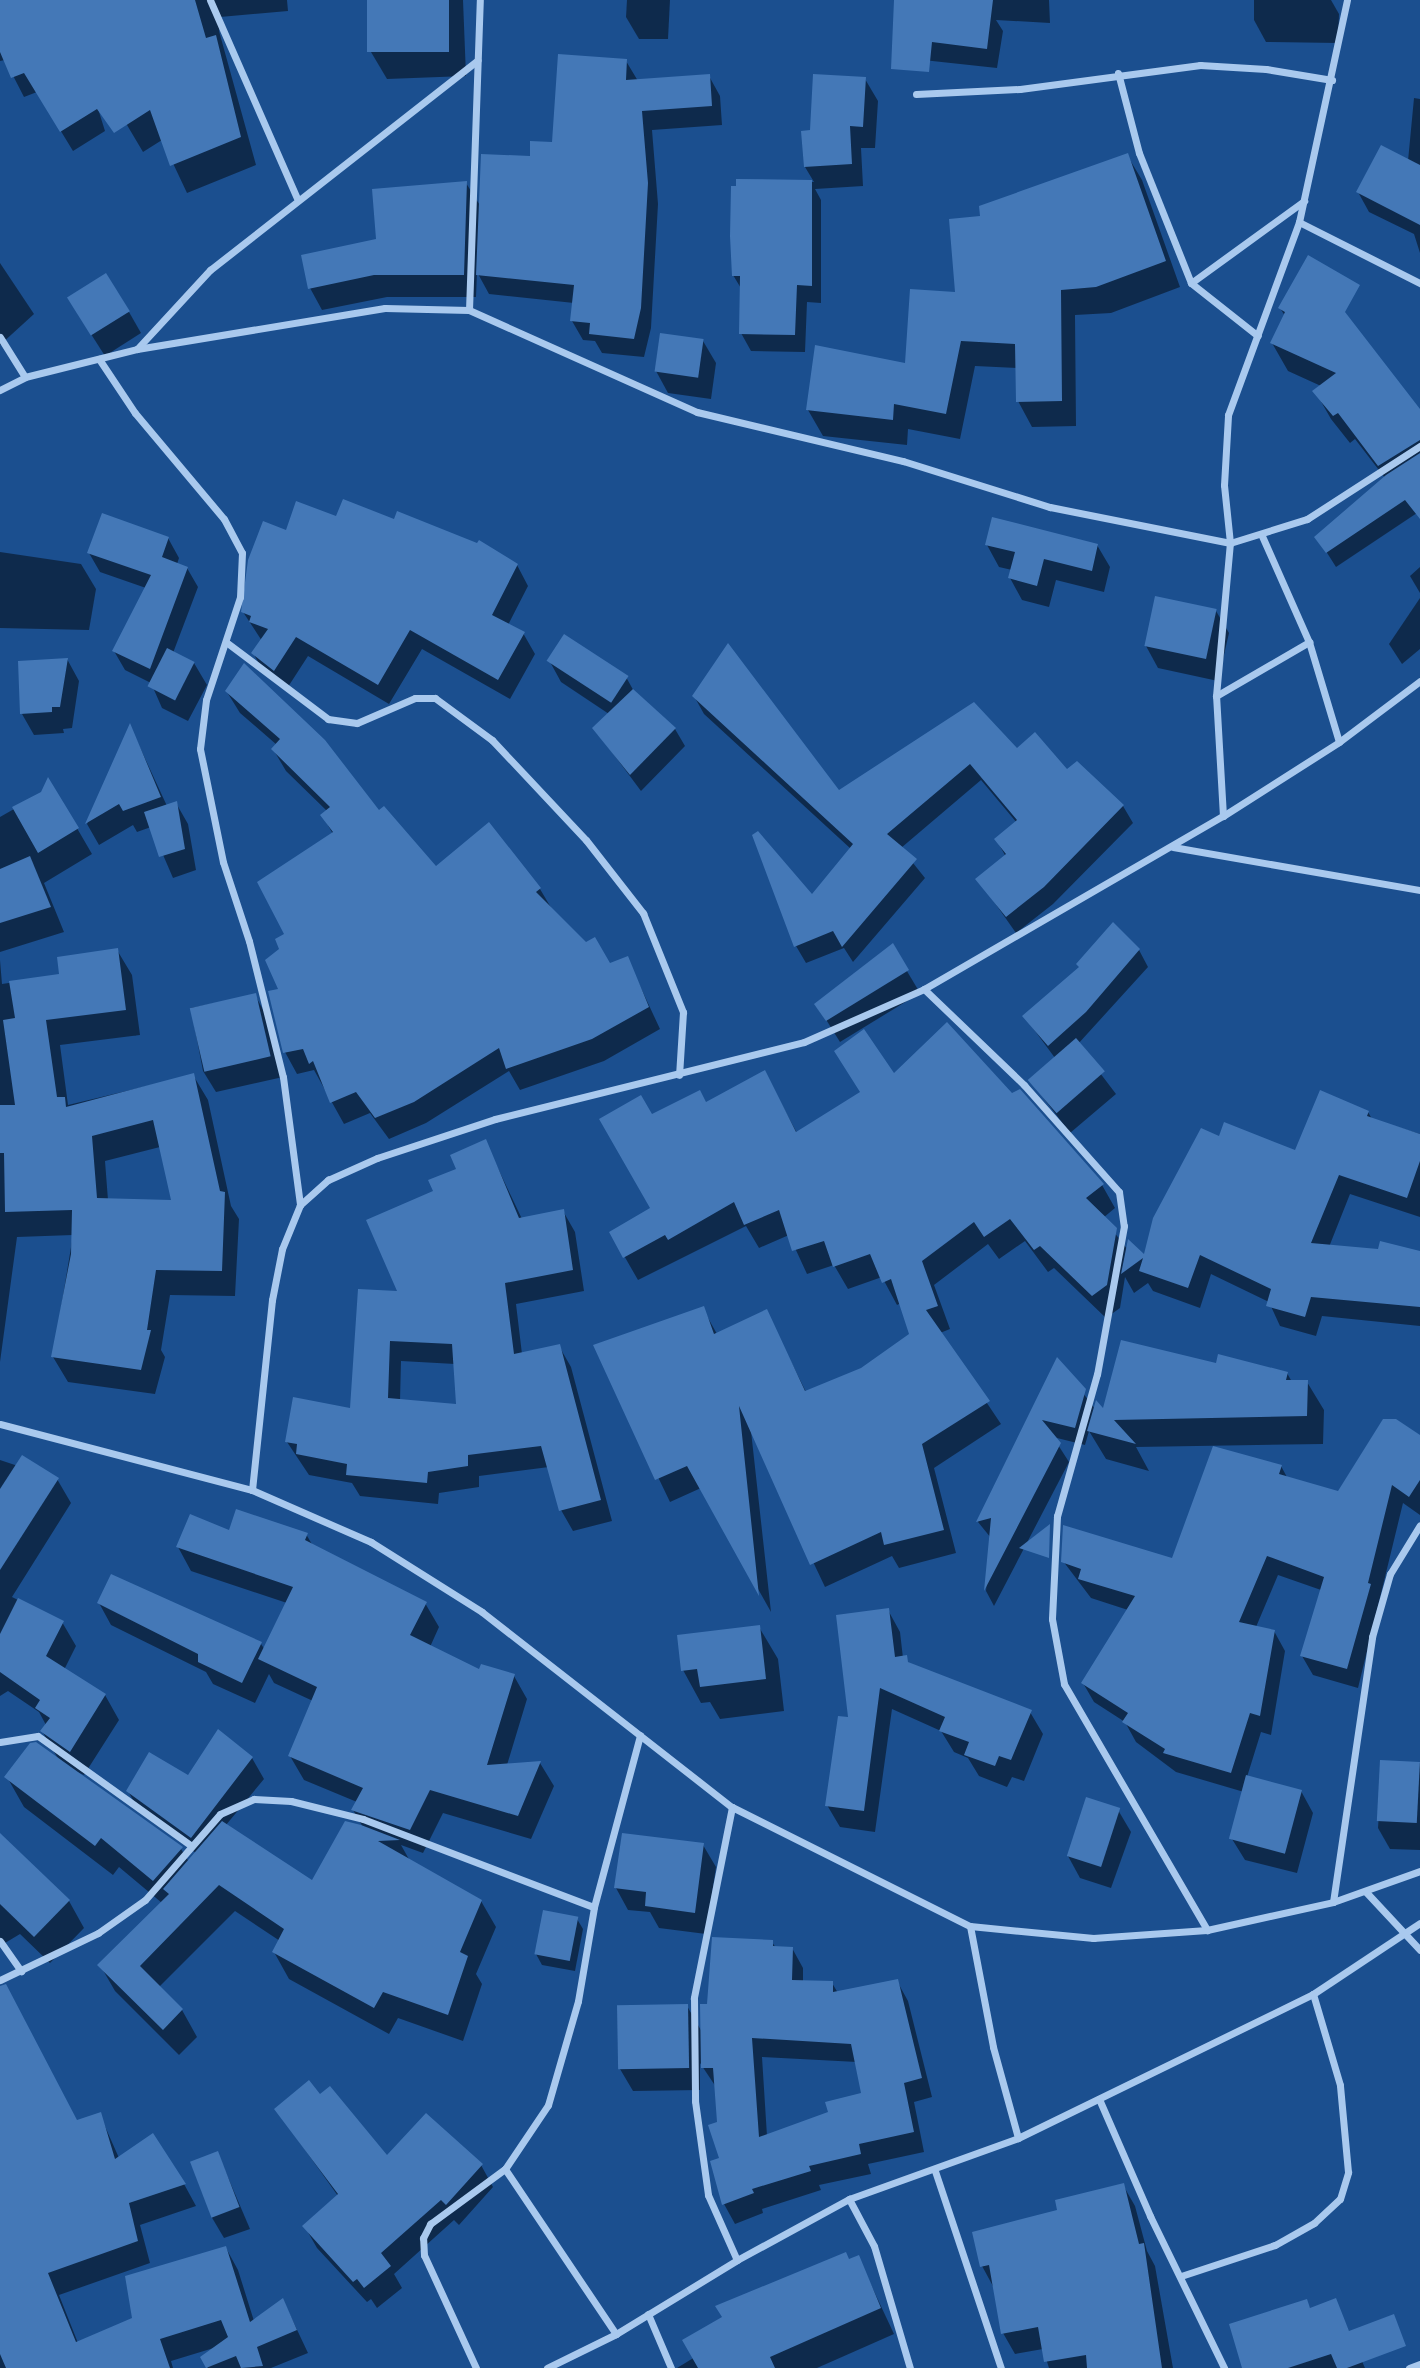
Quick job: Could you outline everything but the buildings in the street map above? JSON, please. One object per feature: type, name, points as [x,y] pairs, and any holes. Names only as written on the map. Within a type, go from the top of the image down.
[{"type":"street","points":[[210,0],[297,198]]},
{"type":"street","points":[[468,310],[480,0]]},
{"type":"street","points":[[1223,816],[1216,696],[1230,543],[1224,485],[1228,415],[1299,222],[1332,80],[1347,0]]},
{"type":"street","points":[[137,349],[210,270],[297,198],[478,60]]},
{"type":"street","points":[[916,94],[1020,89],[1118,73],[1200,65],[1266,69],[1332,80]]},
{"type":"street","points":[[1118,73],[1139,153],[1191,283],[1258,336]]},
{"type":"street","points":[[1191,283],[1304,200]]},
{"type":"street","points":[[1299,222],[1420,283]]},
{"type":"street","points":[[0,390],[25,377],[137,349],[385,308],[468,310],[697,412],[903,461],[1050,507],[1230,543],[1262,536],[1307,519],[1420,446]]},
{"type":"street","points":[[0,337],[25,377]]},
{"type":"street","points":[[99,359],[135,413],[224,519],[242,554],[240,597],[206,700],[200,749],[223,862],[283,1077],[300,1205]]},
{"type":"street","points":[[1262,536],[1309,642],[1339,743]]},
{"type":"street","points":[[226,642],[328,719],[357,723],[415,698],[435,698],[492,740],[586,840],[643,913],[683,1012],[679,1075]]},
{"type":"street","points":[[1216,696],[1309,642]]},
{"type":"street","points":[[252,1490],[272,1300],[282,1249],[300,1205],[328,1180],[377,1158],[495,1119],[804,1042],[924,989],[1223,816],[1339,743],[1420,681]]},
{"type":"street","points":[[1172,847],[1420,891]]},
{"type":"street","points":[[924,989],[1024,1085],[1119,1192],[1124,1226],[1097,1374],[1057,1516],[1052,1619],[1064,1684],[1207,1930]]},
{"type":"street","points":[[0,1424],[252,1490],[371,1542],[482,1612],[732,1807],[970,1926],[1093,1938],[1207,1930],[1333,1902],[1420,1871]]},
{"type":"street","points":[[1333,1902],[1372,1637],[1390,1574],[1420,1525]]},
{"type":"street","points":[[476,2368],[424,2255],[423,2238],[430,2224],[505,2169],[548,2105],[578,2001],[594,1907],[640,1735]]},
{"type":"street","points":[[0,1742],[38,1736],[190,1844]]},
{"type":"street","points":[[0,1980],[98,1933],[145,1900],[190,1844],[220,1814],[254,1798],[291,1801],[363,1819],[594,1907]]},
{"type":"street","points":[[732,1807],[694,1998],[695,2101],[708,2195],[737,2260]]},
{"type":"street","points":[[1366,1892],[1403,1935],[1420,1950]]},
{"type":"street","points":[[547,2368],[616,2334],[737,2260],[849,2199],[935,2171],[1018,2138],[1313,1994],[1420,1923]]},
{"type":"street","points":[[970,1926],[993,2047],[1018,2138]]},
{"type":"street","points":[[0,1941],[21,1971]]},
{"type":"street","points":[[1181,2276],[1275,2245],[1314,2223],[1340,2199],[1348,2172],[1340,2085],[1313,1994]]},
{"type":"street","points":[[1099,2099],[1224,2368]]},
{"type":"street","points":[[505,2169],[616,2334]]},
{"type":"street","points":[[935,2171],[1001,2368]]},
{"type":"street","points":[[849,2199],[874,2246],[910,2368]]},
{"type":"street","points":[[648,2314],[671,2368]]},
{"type":"street","points":[[1409,2368],[1420,2364]]}]
